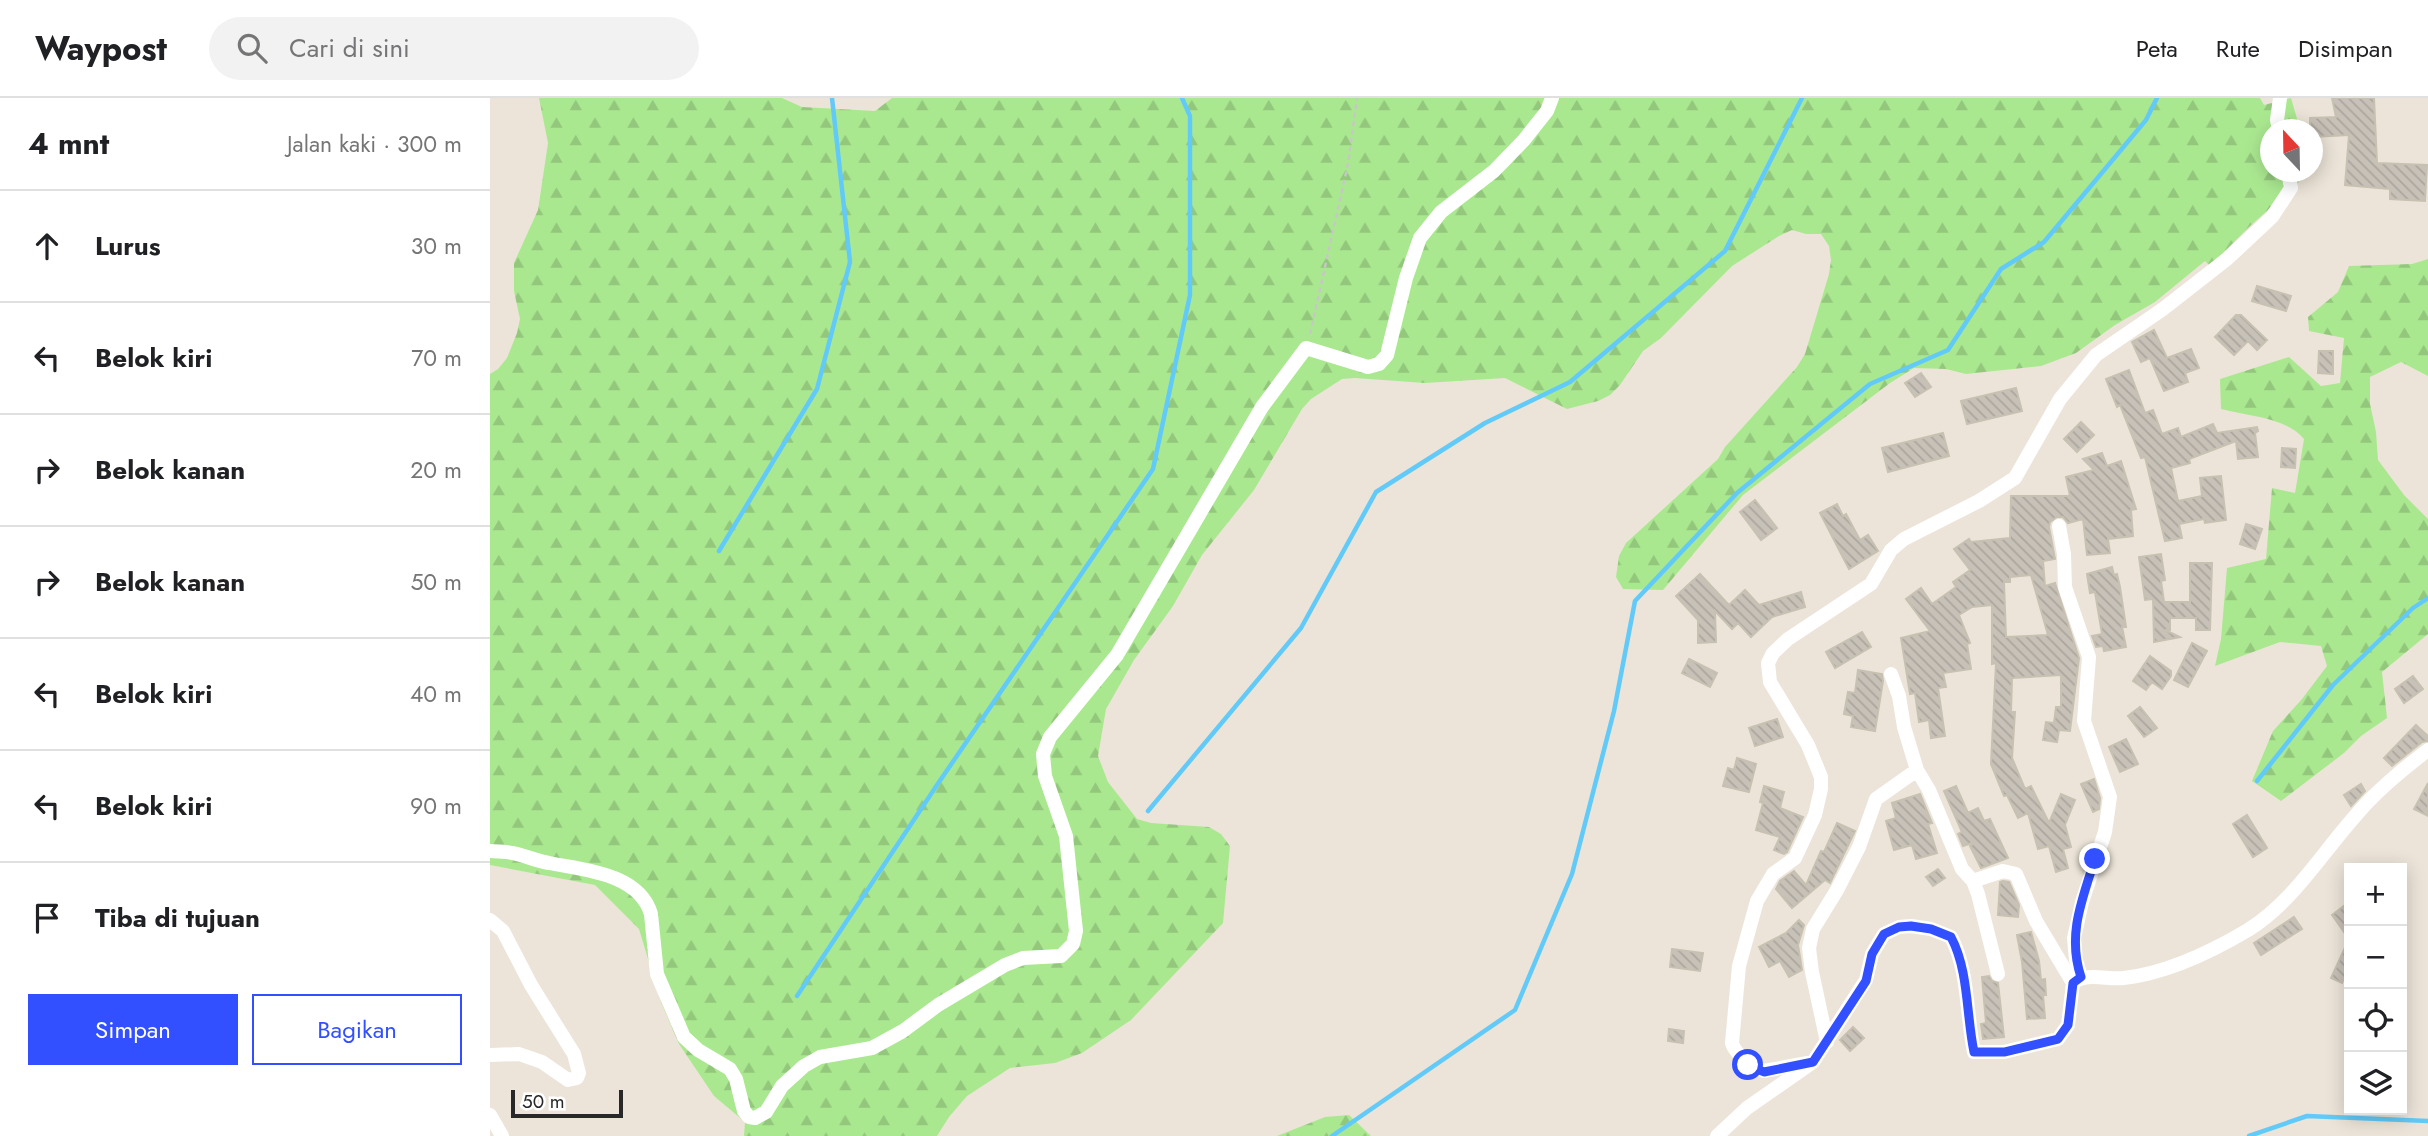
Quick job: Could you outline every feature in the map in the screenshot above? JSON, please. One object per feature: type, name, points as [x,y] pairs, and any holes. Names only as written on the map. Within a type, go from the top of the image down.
[{"type":"street","points":[[490,851],[583,868],[625,883],[640,895],[648,905],[650,914],[657,974],[684,1037],[698,1050],[730,1069],[736,1079],[744,1111],[749,1117],[755,1118],[766,1112],[790,1077],[820,1057],[872,1048],[1005,965],[1023,958],[1060,956],[1073,944],[1076,931],[1066,836],[1045,776],[1043,754],[1050,737],[1117,655],[1262,407],[1306,348],[1368,367],[1379,364],[1387,355],[1406,278],[1420,238],[1441,212],[1494,171],[1524,140],[1547,111],[1552,98]]},
{"type":"street","points":[[2277,119],[2280,98]]},
{"type":"street","points":[[1813,1062],[1764,1072],[1748,1065],[1733,1048],[1732,1043],[1739,966],[1757,901],[1773,874],[1795,858],[1815,815],[1821,789],[1821,776],[1808,745],[1770,682],[1769,663],[1773,653],[1788,639],[1871,584],[1891,550],[1905,539],[2015,478],[2060,399],[2096,355],[2217,268],[2272,217],[2291,188],[2290,182]]},
{"type":"street","points":[[1717,1136],[1747,1108],[1813,1062],[1866,981],[1872,954],[1884,934],[1899,927],[1931,929],[1951,937],[1959,953],[1974,1052],[2004,1052],[2058,1039],[2068,1025],[2077,980],[2074,938],[2085,892],[2105,832],[2110,797],[2084,721],[2089,657],[2065,587],[2064,554],[2059,526]]},
{"type":"street","points":[[1891,674],[1917,770],[1929,790],[1962,869],[1973,881],[1978,894],[1998,974]]},
{"type":"street","points":[[2077,980],[2138,976],[2198,956],[2247,930],[2274,912],[2304,881],[2359,812],[2400,772],[2428,750]]},
{"type":"street","points":[[1827,1042],[1809,948],[1813,929],[1859,847],[1876,799],[1917,770]]},
{"type":"street","points":[[1973,881],[2003,871],[2016,874],[2036,921],[2077,980]]},
{"type":"street","points":[[490,920],[502,931],[531,985],[574,1054],[579,1073],[577,1078],[568,1080],[542,1062],[519,1054],[490,1055]]},
{"type":"street","points":[[490,1115],[502,1136]]},
{"type":"path","points":[[1306,348],[1348,164],[1357,98]]},
{"type":"green space","points":[[539,98],[782,98],[802,107],[875,111],[892,98],[2260,98],[2264,105],[2291,98],[2297,119],[2260,119],[2260,182],[2299,182],[2210,266],[2205,261],[2155,302],[2115,325],[2076,353],[2041,366],[1966,374],[1946,369],[1914,368],[1890,383],[1743,495],[1663,590],[1623,589],[1616,577],[1619,556],[1626,543],[1718,459],[1725,447],[1797,367],[1805,354],[1829,274],[1829,246],[1821,234],[1792,230],[1732,266],[1661,338],[1643,351],[1620,385],[1610,395],[1598,401],[1567,409],[1505,378],[1425,383],[1342,379],[1311,399],[1302,409],[1254,490],[1202,555],[1173,606],[1134,660],[1106,709],[1098,756],[1108,782],[1137,819],[1151,823],[1209,827],[1221,834],[1230,846],[1223,923],[1131,1020],[1082,1053],[1055,1063],[1010,1068],[967,1096],[937,1136],[744,1136],[745,1122],[714,1096],[679,1044],[661,1002],[639,929],[595,885],[490,865],[490,374],[507,358],[517,333],[520,319],[514,291],[514,263],[538,210],[548,143]]},
{"type":"green space","points":[[2428,259],[2428,376],[2401,362],[2370,377],[2370,404],[2378,460],[2404,495],[2428,519],[2428,634],[2382,672],[2387,718],[2281,801],[2252,781],[2273,731],[2327,666],[2321,646],[2280,642],[2215,666],[2221,639],[2227,568],[2266,559],[2272,488],[2295,493],[2304,439],[2287,426],[2266,418],[2221,409],[2220,379],[2289,357],[2321,386],[2340,383],[2344,338],[2309,331],[2308,317],[2338,292],[2349,266],[2412,264]]},
{"type":"green space","points":[[1349,1115],[1371,1136],[1277,1136],[1325,1117]]},
{"type":"building","points":[[2332,98],[2374,98],[2377,163],[2427,165],[2425,201],[2390,199],[2390,189],[2345,185],[2349,135],[2323,136],[2323,119],[2310,119],[2336,117]]},
{"type":"building","points":[[2257,286],[2291,296],[2286,311],[2252,301]]},
{"type":"building","points":[[2236,315],[2241,315],[2267,340],[2257,350],[2248,341],[2234,355],[2215,337]]},
{"type":"building","points":[[2154,330],[2167,358],[2191,349],[2199,368],[2185,373],[2188,382],[2164,391],[2150,358],[2141,362],[2132,342]]},
{"type":"building","points":[[2319,351],[2333,351],[2333,374],[2318,373]]},
{"type":"building","points":[[2129,370],[2145,413],[2153,410],[2162,434],[2178,428],[2181,437],[2213,424],[2217,433],[2257,427],[2258,431],[2255,433],[2258,457],[2238,459],[2236,441],[2189,459],[2190,463],[2171,468],[2178,501],[2202,496],[2200,478],[2221,476],[2226,520],[2205,523],[2204,519],[2179,524],[2182,538],[2165,541],[2145,457],[2141,458],[2120,405],[2117,407],[2106,379]]},
{"type":"building","points":[[1921,373],[1931,387],[1915,397],[1905,383]]},
{"type":"building","points":[[2016,388],[2022,411],[1967,424],[1961,401]]},
{"type":"building","points":[[2081,422],[2094,435],[2077,452],[2064,439]]},
{"type":"building","points":[[1943,433],[1949,456],[1888,472],[1882,448]]},
{"type":"building","points":[[2282,448],[2296,449],[2295,468],[2281,467]]},
{"type":"building","points":[[2102,453],[2107,466],[2121,461],[2136,509],[2131,510],[2133,536],[2108,539],[2110,553],[2087,555],[2083,519],[2068,523],[2063,517],[2057,517],[2050,522],[2055,559],[2043,561],[2045,586],[2055,583],[2079,658],[2070,731],[2059,730],[2057,742],[2043,740],[2046,722],[2054,723],[2056,707],[2061,707],[2061,675],[2012,678],[2011,712],[2015,712],[2012,758],[2025,789],[2031,786],[2049,823],[2061,794],[2075,800],[2065,825],[2071,847],[2063,849],[2068,868],[2056,872],[2049,846],[2038,849],[2028,813],[2018,818],[2007,795],[2004,796],[1991,764],[1996,663],[1992,664],[1992,605],[1972,607],[1959,615],[1970,643],[1967,644],[1971,669],[1943,673],[1946,687],[1938,688],[1945,736],[1931,738],[1929,720],[1919,722],[1915,693],[1910,694],[1901,638],[1930,631],[1906,599],[1921,588],[1932,604],[1956,587],[1953,582],[1970,570],[1954,549],[1969,539],[1971,542],[2010,538],[2011,496],[2070,496],[2066,477],[2094,470],[2083,459]],"holes":[[[2031,575],[2048,635],[2006,637],[2004,582],[2010,582],[2010,577]]]},
{"type":"building","points":[[1755,500],[1777,528],[1761,540],[1740,512]]},
{"type":"building","points":[[1837,504],[1843,516],[1846,514],[1860,540],[1868,535],[1878,551],[1849,569],[1820,513]]},
{"type":"building","points":[[2246,524],[2262,529],[2255,549],[2240,544]]},
{"type":"building","points":[[2161,554],[2165,580],[2161,581],[2164,602],[2190,602],[2190,563],[2212,563],[2210,630],[2196,630],[2196,618],[2170,618],[2170,630],[2165,630],[2180,637],[2154,642],[2153,599],[2145,600],[2139,557]]},
{"type":"building","points":[[2112,567],[2120,587],[2126,647],[2104,651],[2103,646],[2096,647],[2092,636],[2102,634],[2095,592],[2090,593],[2087,574]]},
{"type":"building","points":[[1700,574],[1729,605],[1745,590],[1759,605],[1801,592],[1805,607],[1772,617],[1751,637],[1738,623],[1732,629],[1715,611],[1716,642],[1698,643],[1698,620],[1676,596]]},
{"type":"building","points":[[1862,632],[1871,647],[1835,668],[1826,652]]},
{"type":"building","points":[[2192,643],[2207,651],[2188,687],[2174,680]]},
{"type":"building","points":[[2150,656],[2171,671],[2171,676],[2162,689],[2152,682],[2146,690],[2133,681]]},
{"type":"building","points":[[1689,659],[1717,673],[1710,687],[1682,673]]},
{"type":"building","points":[[1858,670],[1882,674],[1875,731],[1851,727],[1853,716],[1844,714],[1848,692],[1855,693]]},
{"type":"building","points":[[2413,676],[2423,689],[2404,703],[2395,689]]},
{"type":"building","points":[[2140,707],[2157,728],[2144,737],[2128,716]]},
{"type":"building","points":[[1777,719],[1783,737],[1755,746],[1749,728]]},
{"type":"building","points":[[2416,725],[2428,736],[2428,741],[2422,742],[2392,766],[2384,758]]},
{"type":"building","points":[[2126,739],[2138,764],[2120,772],[2109,747]]},
{"type":"building","points":[[1737,758],[1756,764],[1749,792],[1723,786],[1728,768],[1734,770]]},
{"type":"building","points":[[2094,779],[2100,798],[2099,809],[2093,812],[2081,784]]},
{"type":"building","points":[[2428,783],[2428,816],[2414,809]]},
{"type":"building","points":[[2361,784],[2365,791],[2351,806],[2344,795]]},
{"type":"building","points":[[1764,786],[1784,792],[1780,808],[1803,817],[1784,854],[1774,850],[1780,837],[1756,830]]},
{"type":"building","points":[[1956,786],[1968,813],[1978,808],[1984,821],[1990,819],[2008,858],[1981,868],[1970,846],[1975,842],[1963,846],[1958,834],[1962,832],[1944,791]]},
{"type":"building","points":[[1920,794],[1932,823],[1928,824],[1937,853],[1916,859],[1912,845],[1894,850],[1886,821],[1896,818],[1892,803]]},
{"type":"building","points":[[2247,815],[2267,848],[2253,857],[2233,824]]},
{"type":"building","points":[[1837,823],[1855,831],[1830,883],[1825,880],[1792,908],[1776,889],[1780,881],[1794,871],[1806,885]]},
{"type":"building","points":[[1938,869],[1945,878],[1933,886],[1926,877]]},
{"type":"building","points":[[2000,882],[2009,882],[2019,905],[2018,917],[1998,915]]},
{"type":"building","points":[[2344,906],[2344,932],[2332,915]]},
{"type":"building","points":[[2294,917],[2302,929],[2261,955],[2254,943]]},
{"type":"building","points":[[1799,920],[1804,925],[1798,945],[1802,970],[1789,977],[1780,961],[1769,967],[1759,947],[1786,933]]},
{"type":"building","points":[[2031,932],[2041,980],[2045,979],[2045,1018],[2027,1019],[2017,935]]},
{"type":"building","points":[[1672,949],[1703,953],[1700,971],[1670,967]]},
{"type":"building","points":[[2344,950],[2344,979],[2342,983],[2331,978]]},
{"type":"building","points":[[1989,976],[1992,981],[1998,983],[2004,1037],[1983,1039],[1981,1024],[1986,1023],[1982,977]]},
{"type":"building","points":[[1853,1027],[1864,1038],[1850,1051],[1840,1040]]},
{"type":"building","points":[[1669,1029],[1684,1031],[1683,1043],[1668,1041]]},
{"type":"waterway","points":[[719,551],[817,389],[850,262],[832,98]]},
{"type":"waterway","points":[[797,996],[937,785],[1153,469],[1190,295],[1190,116],[1182,98]]},
{"type":"waterway","points":[[1148,811],[1301,628],[1376,492],[1485,423],[1570,382],[1725,251],[1802,98]]},
{"type":"waterway","points":[[1332,1136],[1515,1010],[1572,874],[1614,711],[1635,601],[1737,493],[1870,384],[1948,350],[2001,269],[2044,242],[2146,120],[2157,98]]},
{"type":"waterway","points":[[2257,781],[2333,685],[2413,608],[2428,598]]},
{"type":"waterway","points":[[2249,1136],[2307,1116],[2428,1121]]},
{"type":"route","points":[[1748,1065],[1764,1072],[1813,1062],[1866,981],[1872,954],[1884,934],[1899,927],[1931,929],[1951,937],[1959,953],[1974,1052],[2004,1052],[2058,1039],[2068,1025],[2073,983],[2081,977],[2074,938],[2095,859]]}]
